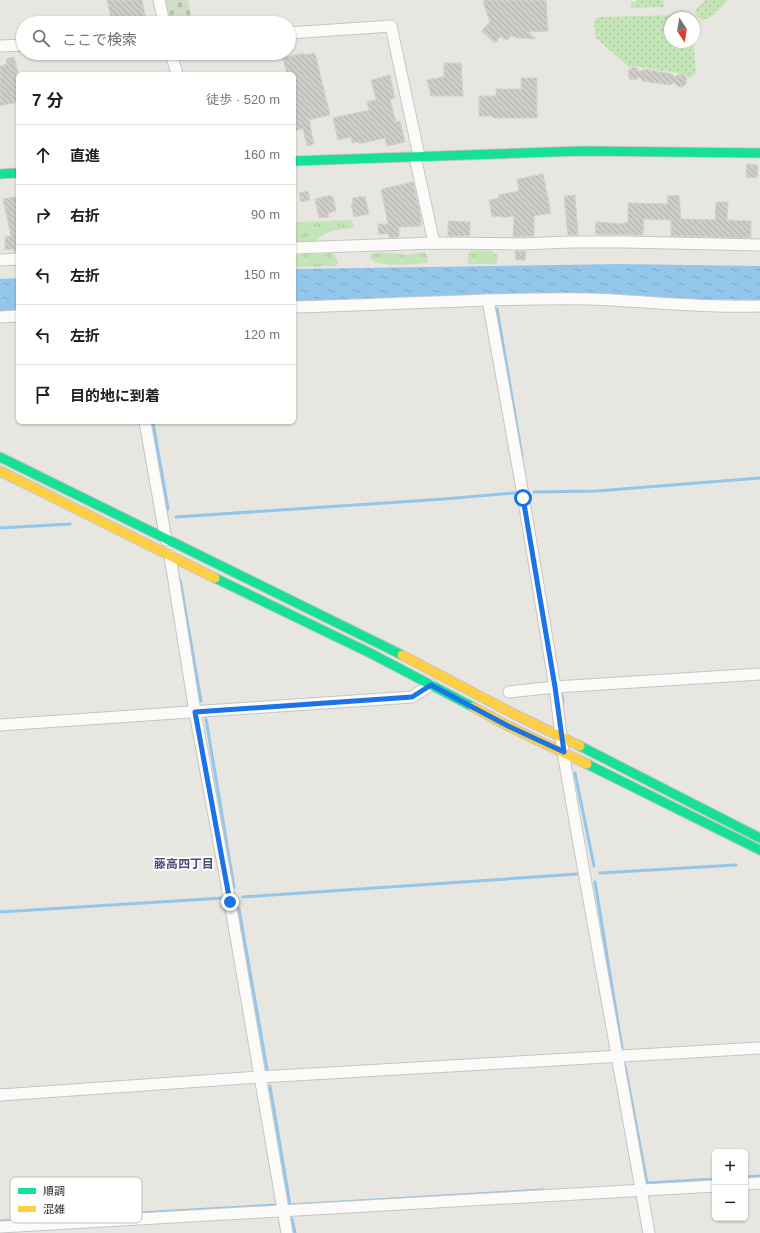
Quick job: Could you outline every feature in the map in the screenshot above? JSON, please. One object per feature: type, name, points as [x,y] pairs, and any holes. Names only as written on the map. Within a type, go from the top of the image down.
[{"type":"street","points":[[159,0],[162,16]]},
{"type":"street","points":[[296,33],[391,26],[434,243]]},
{"type":"street","points":[[0,46],[16,45]]},
{"type":"street","points":[[174,60],[177,72]]},
{"type":"street","points":[[296,161],[583,151],[760,153]]},
{"type":"street","points":[[0,174],[16,173]]},
{"type":"street","points":[[296,248],[434,243],[521,244],[571,242],[760,245]]},
{"type":"street","points":[[0,260],[16,259]]},
{"type":"street","points":[[488,300],[523,493],[555,687],[564,752],[649,1233]]},
{"type":"street","points":[[296,307],[488,300],[591,300],[760,306]]},
{"type":"street","points":[[0,317],[16,316]]},
{"type":"street","points":[[145,424],[166,540]]},
{"type":"street","points":[[0,457],[378,643],[514,714],[760,838]]},
{"type":"street","points":[[0,472],[372,654],[508,726],[564,752],[760,850]]},
{"type":"street","points":[[170,556],[195,712],[229,894],[287,1233]]},
{"type":"street","points":[[509,692],[555,687],[760,674]]},
{"type":"street","points":[[0,725],[412,697],[431,685]]},
{"type":"street","points":[[0,1095],[260,1077],[760,1048]]},
{"type":"street","points":[[748,1184],[760,1183]]},
{"type":"street","points":[[142,1218],[712,1186]]},
{"type":"street","points":[[0,1227],[67,1223]]},
{"type":"green space","points":[[165,0],[188,0],[191,16],[168,16]]},
{"type":"green space","points":[[636,0],[663,0],[664,7],[631,8],[631,3],[636,2]]},
{"type":"green space","points":[[705,0],[728,0],[720,9],[706,19],[702,20],[700,18],[700,12],[696,12],[696,9]]},
{"type":"green space","points":[[664,15],[664,48],[694,48],[696,73],[690,78],[686,77],[684,74],[632,66],[630,68],[595,37],[594,21],[599,17]]},
{"type":"green space","points":[[349,220],[352,221],[354,227],[327,233],[318,239],[314,244],[296,245],[296,222]]},
{"type":"green space","points":[[471,250],[492,251],[497,255],[498,261],[496,264],[468,264],[468,255]]},
{"type":"green space","points":[[380,252],[405,255],[425,252],[428,259],[427,263],[397,265],[381,264],[370,259],[371,254]]},
{"type":"green space","points":[[331,253],[336,257],[338,262],[336,266],[296,267],[296,255]]},
{"type":"water","points":[[620,264],[760,266],[760,300],[494,296],[296,301],[296,269]]},
{"type":"water","points":[[16,278],[16,311],[0,313],[0,279]]},
{"type":"building","points":[[107,0],[142,0],[145,16],[110,16]]},
{"type":"building","points":[[483,0],[546,0],[548,31],[528,32],[536,39],[511,36],[508,40],[500,37],[495,43],[481,31],[490,22]]},
{"type":"building","points":[[315,53],[330,115],[309,120],[314,144],[307,146],[303,129],[296,131],[296,72],[286,72],[284,60],[296,60],[296,55]]},
{"type":"building","points":[[14,57],[18,72],[16,72],[16,102],[0,106],[0,66],[7,64],[6,59]]},
{"type":"building","points":[[444,63],[461,63],[463,96],[431,96],[427,80],[444,77]]},
{"type":"building","points":[[633,67],[637,68],[640,72],[644,69],[672,74],[675,77],[679,74],[684,75],[687,79],[686,84],[682,87],[677,86],[675,82],[670,85],[642,81],[640,77],[635,80],[630,79],[628,75],[629,70]]},
{"type":"building","points":[[390,75],[395,98],[390,99],[396,122],[400,121],[405,142],[387,146],[385,138],[359,144],[359,142],[352,143],[351,137],[338,140],[333,118],[369,110],[367,102],[376,100],[371,80]]},
{"type":"building","points":[[521,78],[537,78],[537,118],[493,118],[493,116],[479,116],[479,96],[496,96],[496,89],[521,89]]},
{"type":"building","points":[[747,164],[758,165],[757,178],[746,177]]},
{"type":"building","points":[[543,174],[551,213],[534,216],[534,236],[513,237],[514,216],[503,218],[503,216],[492,217],[489,200],[499,198],[498,195],[519,191],[517,179]]},
{"type":"building","points":[[413,182],[421,218],[421,226],[399,227],[399,237],[389,238],[389,234],[378,234],[378,224],[388,224],[381,189]]},
{"type":"building","points":[[308,191],[310,200],[301,202],[299,193]]},
{"type":"building","points":[[331,195],[333,197],[336,211],[328,213],[329,217],[319,218],[315,199]]},
{"type":"building","points":[[575,195],[578,235],[568,235],[564,196]]},
{"type":"building","points":[[679,195],[681,219],[715,220],[716,202],[728,202],[727,220],[751,221],[751,238],[671,236],[671,220],[644,219],[643,235],[595,234],[596,222],[625,224],[625,222],[628,222],[628,203],[668,204],[667,196]]},
{"type":"building","points":[[16,196],[16,252],[14,252],[14,249],[5,250],[5,237],[11,236],[3,199]]},
{"type":"building","points":[[365,196],[369,214],[354,217],[351,204],[353,204],[352,198]]},
{"type":"building","points":[[448,221],[470,222],[470,236],[448,236]]},
{"type":"building","points":[[515,251],[526,251],[525,260],[516,260]]},
{"type":"waterway","points":[[497,309],[522,456]]},
{"type":"waterway","points":[[153,424],[168,509]]},
{"type":"waterway","points":[[534,492],[597,491],[760,478]]},
{"type":"waterway","points":[[176,517],[514,493]]},
{"type":"waterway","points":[[0,528],[70,524]]},
{"type":"waterway","points":[[180,580],[201,701]]},
{"type":"waterway","points":[[562,695],[563,702]]},
{"type":"waterway","points":[[206,719],[234,887]]},
{"type":"waterway","points":[[575,773],[594,866]]},
{"type":"waterway","points":[[600,873],[736,865]]},
{"type":"waterway","points":[[243,897],[578,874]]},
{"type":"waterway","points":[[595,882],[622,1048]]},
{"type":"waterway","points":[[0,912],[223,898]]},
{"type":"waterway","points":[[239,909],[267,1069]]},
{"type":"waterway","points":[[625,1066],[647,1183],[712,1179]]},
{"type":"waterway","points":[[270,1086],[290,1205],[543,1190]]},
{"type":"waterway","points":[[748,1177],[760,1176]]},
{"type":"waterway","points":[[142,1213],[277,1205]]},
{"type":"waterway","points":[[292,1219],[295,1233]]},
{"type":"waterway","points":[[0,1221],[10,1220]]},
{"type":"traffic: fast","points":[[296,161],[583,151],[760,153]]},
{"type":"traffic: fast","points":[[0,174],[16,173]]},
{"type":"traffic: fast","points":[[0,457],[402,655]]},
{"type":"traffic: fast","points":[[215,578],[372,654],[473,707]]},
{"type":"traffic: fast","points":[[580,746],[760,838]]},
{"type":"traffic: fast","points":[[587,764],[760,850]]},
{"type":"traffic: slow","points":[[0,471],[215,578]]},
{"type":"traffic: slow","points":[[402,655],[514,714],[580,746]]},
{"type":"traffic: slow","points":[[473,707],[508,726],[587,764]]},
{"type":"district","name":"藤高四丁目","points":[[184,864]]},
{"type":"route","points":[[230,902],[195,712],[412,697],[431,685],[508,726],[564,752],[555,687],[523,498]]}]
